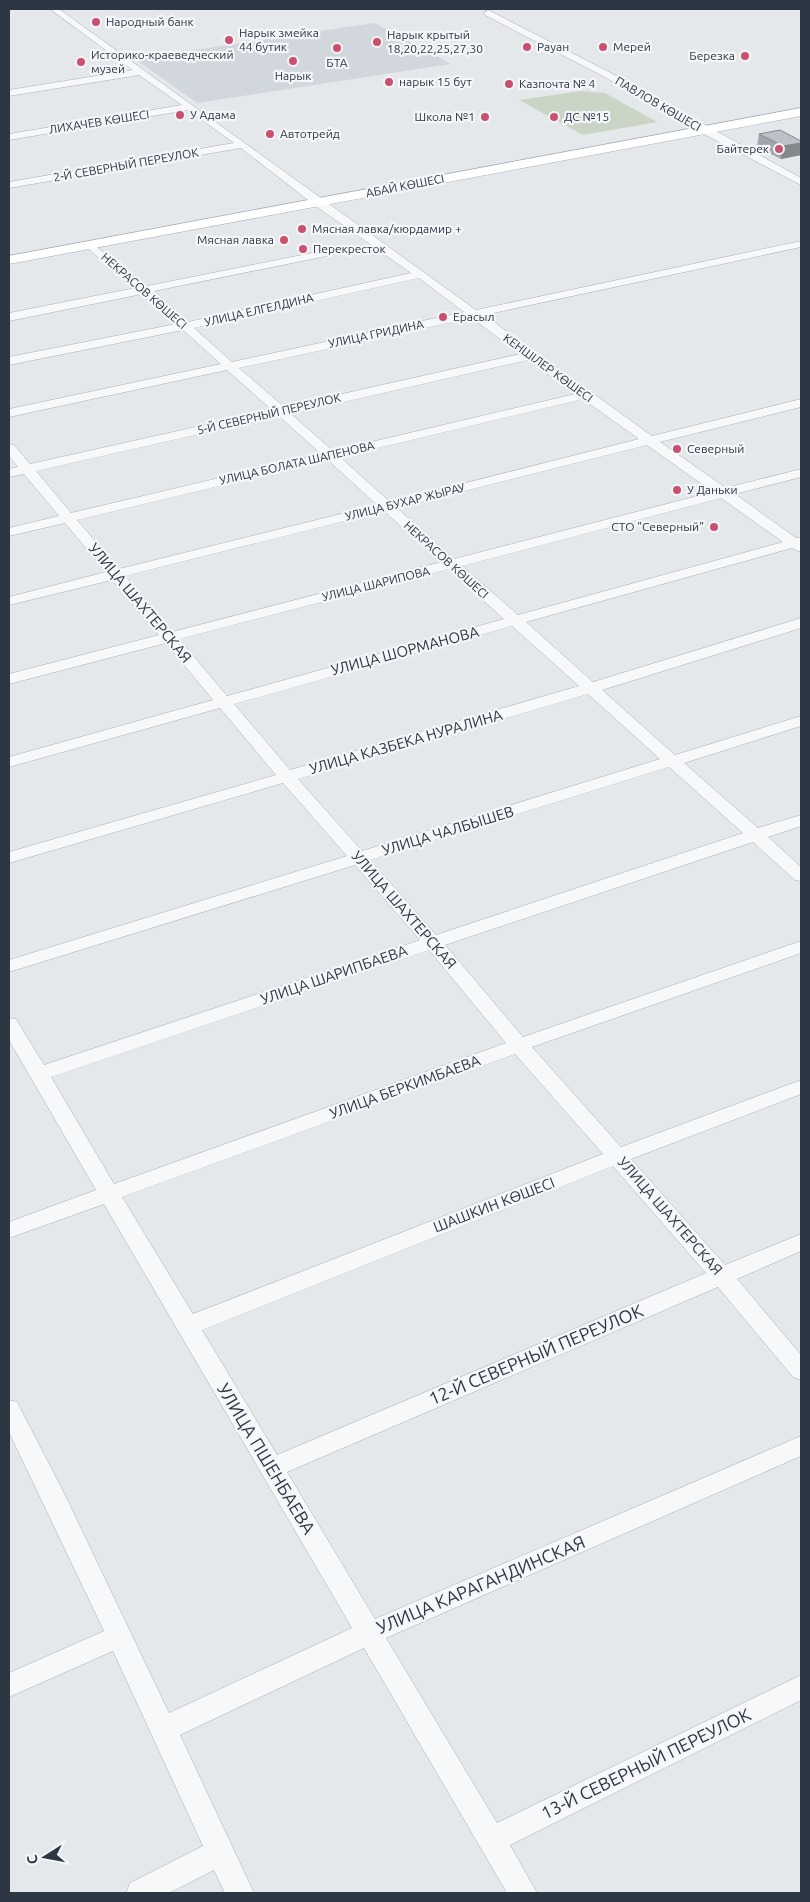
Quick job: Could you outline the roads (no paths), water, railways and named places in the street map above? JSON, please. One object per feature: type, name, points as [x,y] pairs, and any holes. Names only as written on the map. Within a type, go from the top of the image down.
[{"type":"main road","name":"АБАЙ КӨШЕСІ","points":[[9,260],[801,112]]},
{"type":"street","name":"КЕНШІЛЕР КӨШЕСІ","points":[[54,9],[243,145],[317,202],[421,274],[530,356],[722,493],[799,544]]},
{"type":"street","name":"ПАВЛОВ КӨШЕСІ","points":[[488,12],[606,74],[704,130],[801,182]]},
{"type":"street","points":[[9,93],[140,72]]},
{"type":"street","name":"ЛИХАЧЕВ КӨШЕСІ","points":[[9,137],[190,107]]},
{"type":"street","name":"2-Й СЕВЕРНЫЙ ПЕРЕУЛОК","points":[[9,186],[243,145]]},
{"type":"street","name":"УЛИЦА ГРИДИНА","points":[[9,413],[801,244]]},
{"type":"street","name":"НЕКРАСОВ КӨШЕСІ","points":[[90,245],[145,290],[801,876]]},
{"type":"street","points":[[9,317],[327,253]]},
{"type":"street","name":"УЛИЦА ЕЛГЕЛДИНА","points":[[9,361],[185,326],[421,274]]},
{"type":"street","name":"5-Й СЕВЕРНЫЙ ПЕРЕУЛОК","points":[[17,471],[530,356]]},
{"type":"street","name":"УЛИЦА БОЛАТА ШАПЕНОВА","points":[[9,532],[585,395]]},
{"type":"street","name":"УЛИЦА БУХАР ЖЫРАУ","points":[[9,601],[801,403]]},
{"type":"street","name":"УЛИЦА ШАХТЕРСКАЯ","points":[[9,448],[17,471],[69,517],[287,777],[722,1276],[801,1371]]},
{"type":"street","name":"УЛИЦА ШАРИПОВА","points":[[9,679],[801,473]]},
{"type":"street","name":"УЛИЦА ШОРМАНОВА","points":[[9,762],[224,701],[799,544]]},
{"type":"street","name":"УЛИЦА КАЗБЕКА НУРАЛИНА","points":[[9,858],[590,688],[801,623]]},
{"type":"street","name":"УЛИЦА ЧАЛБЫШЕВ","points":[[9,966],[360,859],[801,721]]},
{"type":"street","name":"УЛИЦА ШАРИПБАЕВА","points":[[39,1074],[801,820]]},
{"type":"street","name":"УЛИЦА БЕРКИМБАЕВА","points":[[9,1230],[110,1195],[519,1045],[801,947]]},
{"type":"street","name":"УЛИЦА ПШЕНБАЕВА","points":[[9,1024],[523,1893]]},
{"type":"street","name":"ШАШКИН КӨШЕСІ","points":[[187,1326],[618,1156],[801,1087]]},
{"type":"street","name":"12-Й СЕВЕРНЫЙ ПЕРЕУЛОК","points":[[271,1468],[801,1242]]},
{"type":"street","points":[[12,1425],[52,1493],[240,1893]]},
{"type":"street","name":"УЛИЦА КАРАГАНДИНСКАЯ","points":[[164,1729],[369,1633],[801,1446]]},
{"type":"street","points":[[9,1684],[119,1636]]},
{"type":"street","name":"13-Й СЕВЕРНЫЙ ПЕРЕУЛОК","points":[[491,1840],[801,1687]]},
{"type":"street","points":[[140,1893],[220,1852]]},
{"type":"place","name":"Народный банк","points":[[96,22]]},
{"type":"place","name":"Нарык змейка 44 бутик","points":[[229,40]]},
{"type":"place","name":"Нарык крытый 18,20,22,25,27,30","points":[[377,42]]},
{"type":"place","name":"Рауан","points":[[527,47]]},
{"type":"place","name":"Мерей","points":[[603,47]]},
{"type":"place","name":"БТА","points":[[337,48]]},
{"type":"place","name":"Березка","points":[[745,56]]},
{"type":"place","name":"Нарык","points":[[293,61]]},
{"type":"place","name":"Историко-краеведческий музей","points":[[81,62]]},
{"type":"place","name":"нарык 15 бут","points":[[389,82]]},
{"type":"place","name":"Казпочта № 4","points":[[509,84]]},
{"type":"place","name":"У Адама","points":[[180,115]]},
{"type":"place","name":"Школа №1","points":[[485,117]]},
{"type":"place","name":"ДС №15","points":[[554,117]]},
{"type":"place","name":"Автотрейд","points":[[270,134]]},
{"type":"place","name":"Байтерек","points":[[779,149]]},
{"type":"place","name":"Мясная лавка/кюрдамир +","points":[[302,229]]},
{"type":"place","name":"Мясная лавка","points":[[284,240]]},
{"type":"place","name":"Перекресток","points":[[303,249]]},
{"type":"place","name":"Ерасыл","points":[[443,317]]},
{"type":"place","name":"Северный","points":[[677,449]]},
{"type":"place","name":"У Даньки","points":[[677,490]]},
{"type":"place","name":"СТО \"Северный\"","points":[[714,527]]}]
